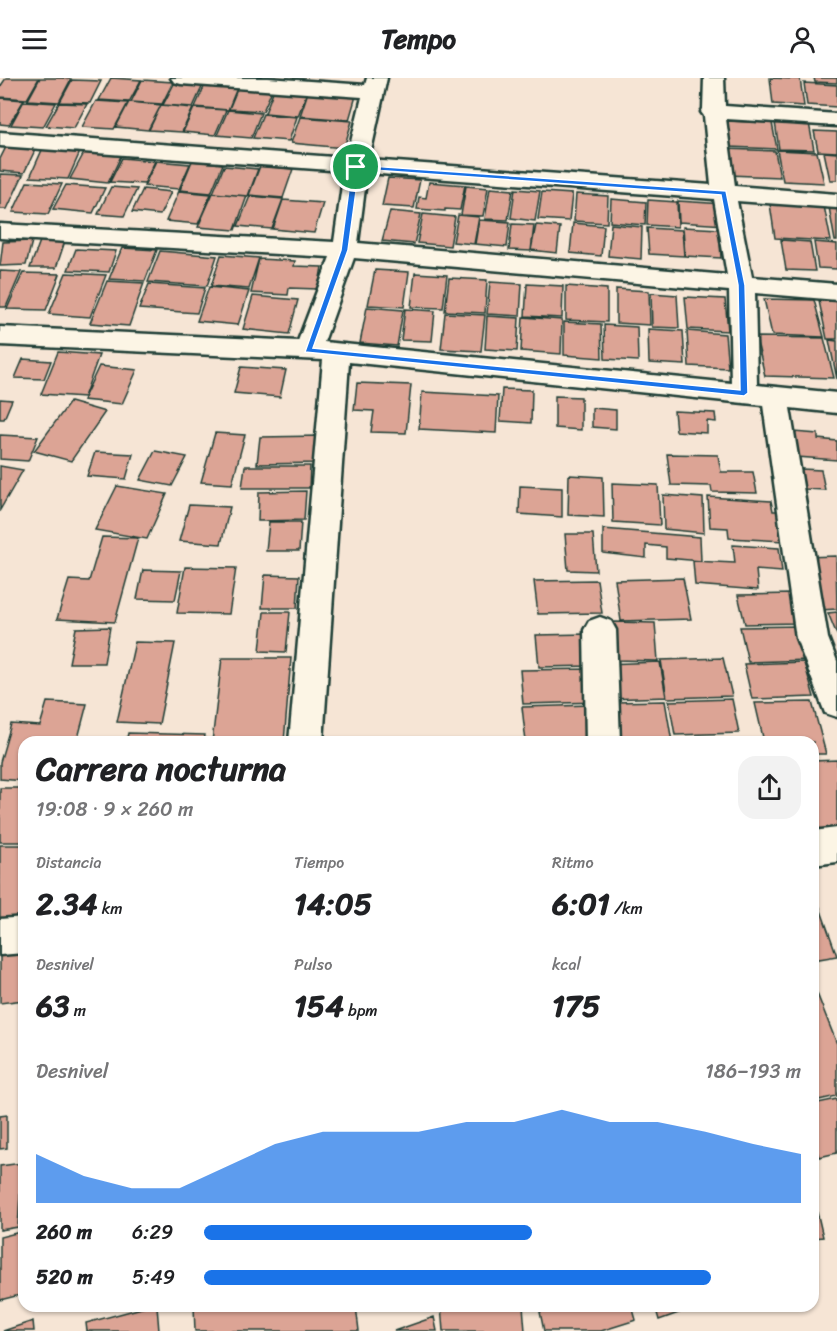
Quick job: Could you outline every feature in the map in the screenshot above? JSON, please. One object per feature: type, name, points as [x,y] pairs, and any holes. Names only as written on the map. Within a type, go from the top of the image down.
[{"type":"street","points":[[181,78],[375,85],[356,167],[345,250],[308,350]]},
{"type":"street","points":[[714,78],[712,112],[741,285],[744,393]]},
{"type":"street","points":[[712,112],[837,120]]},
{"type":"street","points":[[0,140],[837,201]]},
{"type":"street","points":[[0,231],[345,250],[837,292]]},
{"type":"street","points":[[0,336],[337,352],[837,403]]},
{"type":"street","points":[[306,736],[337,352]]},
{"type":"street","points":[[777,397],[776,408],[812,638],[837,703]]},
{"type":"street","points":[[600,630],[603,736]]},
{"type":"street","points":[[819,847],[837,845]]},
{"type":"street","points":[[0,937],[18,936]]},
{"type":"building","points":[[6,78],[39,78],[27,99],[0,97],[0,87]]},
{"type":"building","points":[[40,78],[71,79],[59,102],[28,100]]},
{"type":"building","points":[[111,78],[141,80],[129,102],[99,100]]},
{"type":"building","points":[[770,78],[800,79],[804,106],[773,104]]},
{"type":"building","points":[[814,78],[837,78],[837,83],[815,82]]},
{"type":"building","points":[[72,80],[101,81],[90,103],[60,102]]},
{"type":"building","points":[[142,80],[173,82],[162,104],[131,102]]},
{"type":"building","points":[[175,82],[203,85],[193,107],[163,105]]},
{"type":"building","points":[[804,83],[837,85],[837,107],[807,105]]},
{"type":"building","points":[[205,85],[237,88],[228,110],[195,107]]},
{"type":"building","points":[[238,87],[272,90],[263,111],[229,109]]},
{"type":"building","points":[[274,89],[307,92],[298,116],[265,113]]},
{"type":"building","points":[[308,92],[356,96],[349,120],[300,116]]},
{"type":"building","points":[[0,98],[24,100],[9,125],[0,124]]},
{"type":"building","points":[[24,101],[56,103],[43,127],[11,125]]},
{"type":"building","points":[[96,101],[128,103],[114,129],[82,127]]},
{"type":"building","points":[[129,102],[161,105],[148,130],[116,127]]},
{"type":"building","points":[[59,103],[87,104],[74,128],[46,126]]},
{"type":"building","points":[[161,105],[193,108],[182,132],[149,130]]},
{"type":"building","points":[[194,108],[226,110],[215,135],[183,132]]},
{"type":"building","points":[[228,110],[261,113],[251,138],[217,135]]},
{"type":"building","points":[[263,114],[297,117],[289,141],[253,138]]},
{"type":"building","points":[[300,117],[352,121],[344,148],[291,143]]},
{"type":"building","points":[[726,121],[772,123],[777,149],[729,147]]},
{"type":"building","points":[[775,122],[809,123],[814,150],[779,149]]},
{"type":"building","points":[[814,131],[837,132],[837,152],[818,151]]},
{"type":"building","points":[[7,145],[37,146],[24,173],[0,171],[0,159]]},
{"type":"building","points":[[726,149],[775,151],[780,177],[729,175]]},
{"type":"building","points":[[42,150],[80,152],[68,179],[30,177]]},
{"type":"building","points":[[777,150],[817,152],[824,183],[783,181]]},
{"type":"building","points":[[824,152],[837,153],[837,180],[830,180]]},
{"type":"building","points":[[84,153],[121,156],[108,183],[70,179]]},
{"type":"building","points":[[122,158],[155,161],[144,184],[110,182]]},
{"type":"building","points":[[156,161],[190,164],[179,189],[144,186]]},
{"type":"building","points":[[192,161],[223,164],[211,193],[180,190]]},
{"type":"building","points":[[224,166],[258,169],[248,196],[213,193]]},
{"type":"building","points":[[260,166],[293,169],[283,198],[249,195]]},
{"type":"building","points":[[0,174],[23,175],[7,209],[0,209]]},
{"type":"building","points":[[388,178],[420,180],[414,208],[382,206]]},
{"type":"building","points":[[27,182],[62,184],[48,214],[13,212]]},
{"type":"building","points":[[429,182],[465,185],[460,210],[417,209],[419,197],[426,198]]},
{"type":"building","points":[[66,185],[105,188],[93,213],[53,209]]},
{"type":"building","points":[[466,186],[488,188],[483,216],[461,215]]},
{"type":"building","points":[[111,187],[137,189],[124,216],[98,214]]},
{"type":"building","points":[[490,188],[513,190],[508,220],[485,219]]},
{"type":"building","points":[[143,189],[171,192],[160,215],[132,212]]},
{"type":"building","points":[[515,189],[540,191],[535,221],[511,218]]},
{"type":"building","points":[[179,191],[211,194],[198,224],[166,221]]},
{"type":"building","points":[[542,192],[572,194],[569,221],[538,219]]},
{"type":"building","points":[[213,193],[247,196],[235,230],[198,227]]},
{"type":"building","points":[[576,194],[608,196],[607,223],[574,221]]},
{"type":"building","points":[[250,196],[283,199],[272,229],[238,226]]},
{"type":"building","points":[[611,199],[646,202],[645,225],[610,222]]},
{"type":"building","points":[[283,200],[323,203],[314,233],[273,229]]},
{"type":"building","points":[[648,200],[677,202],[678,227],[647,225]]},
{"type":"building","points":[[678,201],[724,204],[725,225],[679,222]]},
{"type":"building","points":[[770,204],[824,206],[831,241],[775,238]]},
{"type":"building","points":[[829,207],[837,208],[837,241],[835,241]]},
{"type":"building","points":[[390,211],[421,214],[414,244],[382,241]]},
{"type":"building","points":[[423,214],[455,217],[450,246],[417,243]]},
{"type":"building","points":[[458,215],[479,217],[474,244],[453,242]]},
{"type":"building","points":[[479,220],[510,222],[507,247],[475,244]]},
{"type":"building","points":[[573,223],[604,226],[601,256],[570,253]]},
{"type":"building","points":[[512,224],[534,225],[531,251],[509,250]]},
{"type":"building","points":[[611,224],[642,227],[641,259],[608,256]]},
{"type":"building","points":[[536,225],[560,227],[557,253],[531,250]]},
{"type":"building","points":[[683,227],[719,229],[721,258],[685,256]]},
{"type":"building","points":[[647,228],[682,230],[684,256],[649,254]]},
{"type":"building","points":[[781,240],[810,242],[815,271],[786,270]]},
{"type":"building","points":[[32,241],[26,265],[0,266],[3,242]]},
{"type":"building","points":[[40,241],[65,241],[56,268],[30,268]]},
{"type":"building","points":[[814,242],[837,244],[837,269],[818,268]]},
{"type":"building","points":[[122,248],[157,250],[145,281],[109,279]]},
{"type":"building","points":[[76,249],[116,251],[109,272],[68,270]]},
{"type":"building","points":[[160,251],[217,256],[207,286],[148,282]]},
{"type":"building","points":[[221,255],[259,258],[249,289],[211,286]]},
{"type":"building","points":[[259,259],[295,261],[294,266],[322,267],[318,289],[289,288],[288,295],[251,293]]},
{"type":"building","points":[[375,270],[409,272],[404,307],[368,305]]},
{"type":"building","points":[[0,271],[21,272],[6,307],[0,307]]},
{"type":"building","points":[[23,273],[60,274],[46,310],[7,309]]},
{"type":"building","points":[[66,273],[106,275],[90,317],[49,314]]},
{"type":"building","points":[[415,273],[447,275],[443,308],[411,307]]},
{"type":"building","points":[[449,278],[487,280],[485,313],[445,311]]},
{"type":"building","points":[[107,281],[144,283],[129,326],[90,323]]},
{"type":"building","points":[[490,282],[522,284],[520,316],[487,314]]},
{"type":"building","points":[[149,284],[205,288],[197,313],[139,309]]},
{"type":"building","points":[[527,284],[563,286],[562,318],[525,316]]},
{"type":"building","points":[[566,286],[607,289],[607,322],[566,320]]},
{"type":"building","points":[[209,287],[249,291],[238,325],[197,321]]},
{"type":"building","points":[[616,289],[649,291],[650,325],[616,323]]},
{"type":"building","points":[[651,293],[677,295],[679,328],[652,327]]},
{"type":"building","points":[[253,296],[298,300],[289,334],[243,329]]},
{"type":"building","points":[[685,297],[725,299],[728,331],[688,329]]},
{"type":"building","points":[[764,299],[814,300],[824,337],[772,335]]},
{"type":"building","points":[[819,301],[837,301],[837,339],[827,339]]},
{"type":"building","points":[[367,307],[403,310],[397,346],[360,343]]},
{"type":"building","points":[[405,309],[435,311],[432,341],[401,340]]},
{"type":"building","points":[[445,313],[485,315],[481,351],[441,349]]},
{"type":"building","points":[[487,316],[519,318],[517,351],[485,349]]},
{"type":"building","points":[[523,317],[562,320],[561,354],[521,351]]},
{"type":"building","points":[[564,322],[601,324],[602,358],[564,355]]},
{"type":"building","points":[[604,325],[637,327],[638,361],[605,359]]},
{"type":"building","points":[[648,329],[683,331],[685,365],[649,363]]},
{"type":"building","points":[[687,331],[725,334],[728,368],[689,366]]},
{"type":"building","points":[[756,337],[824,338],[834,378],[765,376]]},
{"type":"building","points":[[829,340],[837,341],[837,379]]},
{"type":"building","points":[[58,352],[99,355],[84,397],[41,394]]},
{"type":"building","points":[[23,359],[51,361],[44,379],[15,378]]},
{"type":"building","points":[[99,366],[137,370],[122,404],[83,400]]},
{"type":"building","points":[[241,367],[286,370],[280,397],[234,393]]},
{"type":"building","points":[[357,383],[411,385],[406,433],[371,432],[374,411],[354,410]]},
{"type":"building","points":[[502,389],[532,390],[531,423],[500,421]]},
{"type":"building","points":[[422,392],[498,396],[496,433],[419,429]]},
{"type":"building","points":[[555,396],[581,397],[581,430],[555,428]]},
{"type":"building","points":[[0,399],[12,400],[4,419],[0,419]]},
{"type":"building","points":[[70,402],[105,412],[71,461],[34,451]]},
{"type":"building","points":[[592,408],[616,410],[616,429],[592,427]]},
{"type":"building","points":[[674,411],[715,413],[716,422],[707,421],[707,433],[676,431]]},
{"type":"building","points":[[794,432],[818,434],[818,439],[837,441],[837,460],[797,457]]},
{"type":"building","points":[[215,433],[245,435],[232,484],[201,482]]},
{"type":"building","points":[[0,435],[38,437],[28,461],[0,459]]},
{"type":"building","points":[[320,436],[320,463],[257,464],[260,437]]},
{"type":"building","points":[[155,451],[187,457],[172,486],[140,480]]},
{"type":"building","points":[[95,452],[133,454],[126,479],[87,476]]},
{"type":"building","points":[[667,454],[718,455],[721,472],[753,472],[757,493],[712,492],[711,486],[671,485]]},
{"type":"building","points":[[0,466],[23,470],[0,510]]},
{"type":"building","points":[[245,466],[310,466],[309,488],[242,488]]},
{"type":"building","points":[[801,469],[821,470],[825,490],[805,489]]},
{"type":"building","points":[[569,475],[603,477],[604,517],[568,515]]},
{"type":"building","points":[[612,483],[658,485],[660,525],[613,522]]},
{"type":"building","points":[[117,486],[167,494],[147,539],[95,530]]},
{"type":"building","points":[[520,486],[562,488],[562,517],[519,514]]},
{"type":"building","points":[[306,491],[304,520],[258,521],[259,492]]},
{"type":"building","points":[[663,495],[703,498],[704,533],[664,529]]},
{"type":"building","points":[[708,497],[771,501],[773,511],[780,511],[784,541],[729,538],[728,528],[710,527]]},
{"type":"building","points":[[189,505],[230,507],[221,544],[179,541]]},
{"type":"building","points":[[269,522],[301,522],[299,551],[266,551]]},
{"type":"building","points":[[603,529],[700,537],[701,561],[666,558],[666,547],[646,545],[646,558],[603,553]]},
{"type":"building","points":[[565,534],[593,534],[596,571],[568,570]]},
{"type":"building","points":[[102,537],[138,538],[115,622],[57,619],[69,580],[89,581]]},
{"type":"building","points":[[733,545],[779,548],[782,572],[756,570],[758,590],[695,585],[693,561],[735,563]]},
{"type":"building","points":[[836,556],[837,609],[820,610],[805,557]]},
{"type":"building","points":[[185,567],[236,568],[229,614],[177,613]]},
{"type":"building","points":[[143,570],[181,571],[175,600],[137,599]]},
{"type":"building","points":[[265,575],[299,576],[297,608],[262,608]]},
{"type":"building","points":[[683,578],[691,619],[621,621],[615,580]]},
{"type":"building","points":[[597,580],[602,613],[538,614],[534,581]]},
{"type":"building","points":[[791,594],[799,623],[745,624],[738,595]]},
{"type":"building","points":[[264,612],[290,612],[286,652],[260,651]]},
{"type":"building","points":[[837,612],[837,635],[828,613]]},
{"type":"building","points":[[614,622],[655,623],[658,661],[616,660]]},
{"type":"building","points":[[799,626],[809,660],[748,662],[740,627]]},
{"type":"building","points":[[110,627],[104,663],[69,663],[76,628]]},
{"type":"building","points":[[588,634],[592,666],[539,667],[536,635]]},
{"type":"building","points":[[135,642],[175,643],[159,724],[117,722]]},
{"type":"building","points":[[222,658],[291,658],[284,736],[213,736]]},
{"type":"building","points":[[723,658],[732,696],[667,698],[661,660]]},
{"type":"building","points":[[660,662],[666,697],[608,699],[603,664]]},
{"type":"building","points":[[804,662],[814,697],[752,699],[744,664]]},
{"type":"building","points":[[594,669],[599,702],[523,704],[520,670]]},
{"type":"building","points":[[732,699],[739,733],[675,735],[669,701]]},
{"type":"building","points":[[665,701],[671,736],[620,736],[615,702]]},
{"type":"building","points":[[47,702],[87,704],[79,736],[18,736],[18,780],[0,779],[0,762],[11,724],[40,726]]},
{"type":"building","points":[[812,702],[826,754],[819,754],[819,736],[763,736],[755,703]]},
{"type":"building","points":[[593,705],[597,736],[525,736],[522,707]]},
{"type":"building","points":[[128,733],[205,735],[205,736],[127,736]]},
{"type":"building","points":[[837,760],[837,838],[819,838],[819,761]]},
{"type":"building","points":[[0,788],[18,788],[18,842],[0,842]]},
{"type":"building","points":[[0,845],[18,845],[18,924],[0,924]]},
{"type":"building","points":[[819,905],[837,956],[819,959]]},
{"type":"building","points":[[18,952],[18,1001],[0,1003],[0,953]]},
{"type":"building","points":[[819,999],[837,1044],[837,1096],[819,1100]]},
{"type":"building","points":[[837,1099],[837,1153],[819,1157],[819,1103]]},
{"type":"building","points":[[7,1115],[7,1148],[0,1149],[0,1116]]},
{"type":"building","points":[[18,1164],[18,1227],[0,1230],[0,1166]]},
{"type":"building","points":[[819,1220],[823,1237],[819,1237]]},
{"type":"building","points":[[18,1232],[18,1296],[0,1300],[0,1237]]},
{"type":"building","points":[[127,1312],[157,1312],[159,1331],[87,1331],[86,1323]]},
{"type":"building","points":[[194,1312],[357,1312],[359,1331],[195,1331]]},
{"type":"building","points":[[441,1312],[523,1312],[525,1331],[443,1331]]},
{"type":"building","points":[[540,1312],[634,1312],[636,1320],[601,1331],[544,1331]]},
{"type":"building","points":[[657,1312],[681,1312],[659,1320]]},
{"type":"building","points":[[434,1317],[437,1331],[394,1331]]},
{"type":"building","points":[[33,1321],[34,1331],[3,1331]]},
{"type":"route","points":[[356,167],[724,193],[741,285],[744,393],[308,350],[345,250],[356,167]]}]
